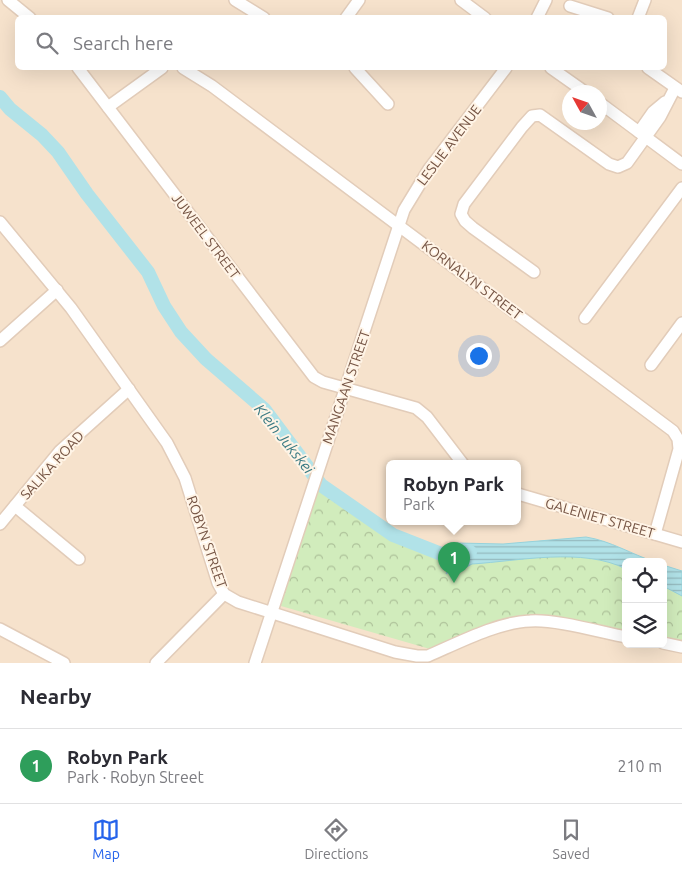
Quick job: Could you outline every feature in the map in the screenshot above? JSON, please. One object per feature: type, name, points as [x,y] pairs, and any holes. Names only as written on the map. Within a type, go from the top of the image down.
[{"type":"street","points":[[8,0],[26,15]]},
{"type":"street","points":[[237,0],[260,15]]},
{"type":"street","points":[[348,15],[359,0]]},
{"type":"street","points":[[461,0],[481,15]]},
{"type":"street","points":[[538,15],[546,0]]},
{"type":"street","points":[[639,15],[645,0]]},
{"type":"street","points":[[566,15],[571,3],[601,15]]},
{"type":"street","name":"JUWEEL STREET","points":[[80,70],[306,368],[317,379],[348,388]]},
{"type":"street","points":[[108,107],[159,70]]},
{"type":"street","name":"KORNALYN STREET","points":[[185,70],[212,86],[676,435],[679,449],[655,534]]},
{"type":"street","points":[[357,70],[388,104]]},
{"type":"street","name":"LESLIE AVENUE","points":[[398,225],[408,203],[429,170],[504,70]]},
{"type":"street","points":[[555,70],[575,85]]},
{"type":"street","points":[[534,272],[465,221],[461,214],[464,204],[530,118],[536,115],[543,117],[614,166],[627,162],[642,135],[660,117],[666,101],[678,90],[651,70]]},
{"type":"street","points":[[607,108],[682,164]]},
{"type":"street","points":[[586,318],[682,188]]},
{"type":"street","name":"ROBYN STREET","points":[[0,222],[57,290],[167,443],[180,468],[218,583],[224,594],[233,600],[395,652],[428,659],[505,626],[526,621],[541,621],[622,635]]},
{"type":"street","name":"MANGAAN STREET","points":[[255,663],[330,430],[348,388],[398,225]]},
{"type":"street","points":[[0,341],[57,290]]},
{"type":"street","points":[[651,365],[682,323]]},
{"type":"street","points":[[348,388],[421,411],[460,460]]},
{"type":"street","name":"SALIKA ROAD","points":[[0,524],[64,447],[129,389]]},
{"type":"street","name":"GALENIET STREET","points":[[521,495],[682,542]]},
{"type":"street","points":[[15,506],[79,559]]},
{"type":"street","points":[[156,663],[224,594]]},
{"type":"street","points":[[0,629],[64,663]]},
{"type":"street","points":[[667,644],[682,647]]},
{"type":"shaded area","points":[[0,0],[682,0],[682,663],[0,663]]},
{"type":"green space","points":[[321,485],[393,535],[449,557],[473,551],[590,546],[622,561],[622,631],[531,615],[430,649],[274,604]]},
{"type":"green space","points":[[667,570],[682,576],[682,642],[667,640]]},
{"type":"water","points":[[586,537],[645,558],[622,558],[622,567],[609,562],[571,557],[530,558],[472,564],[463,569],[455,568],[446,574],[457,543],[503,544]]},
{"type":"water","points":[[667,566],[682,571],[682,596],[667,588]]},
{"type":"waterway","name":"Klein Jukskei","points":[[0,97],[10,109],[42,135],[58,152],[87,194],[148,272],[164,306],[181,332],[206,359],[264,409],[321,485],[393,535],[449,557],[470,552]]},
{"type":"place","name":"Robyn Park","points":[[454,583]]}]
